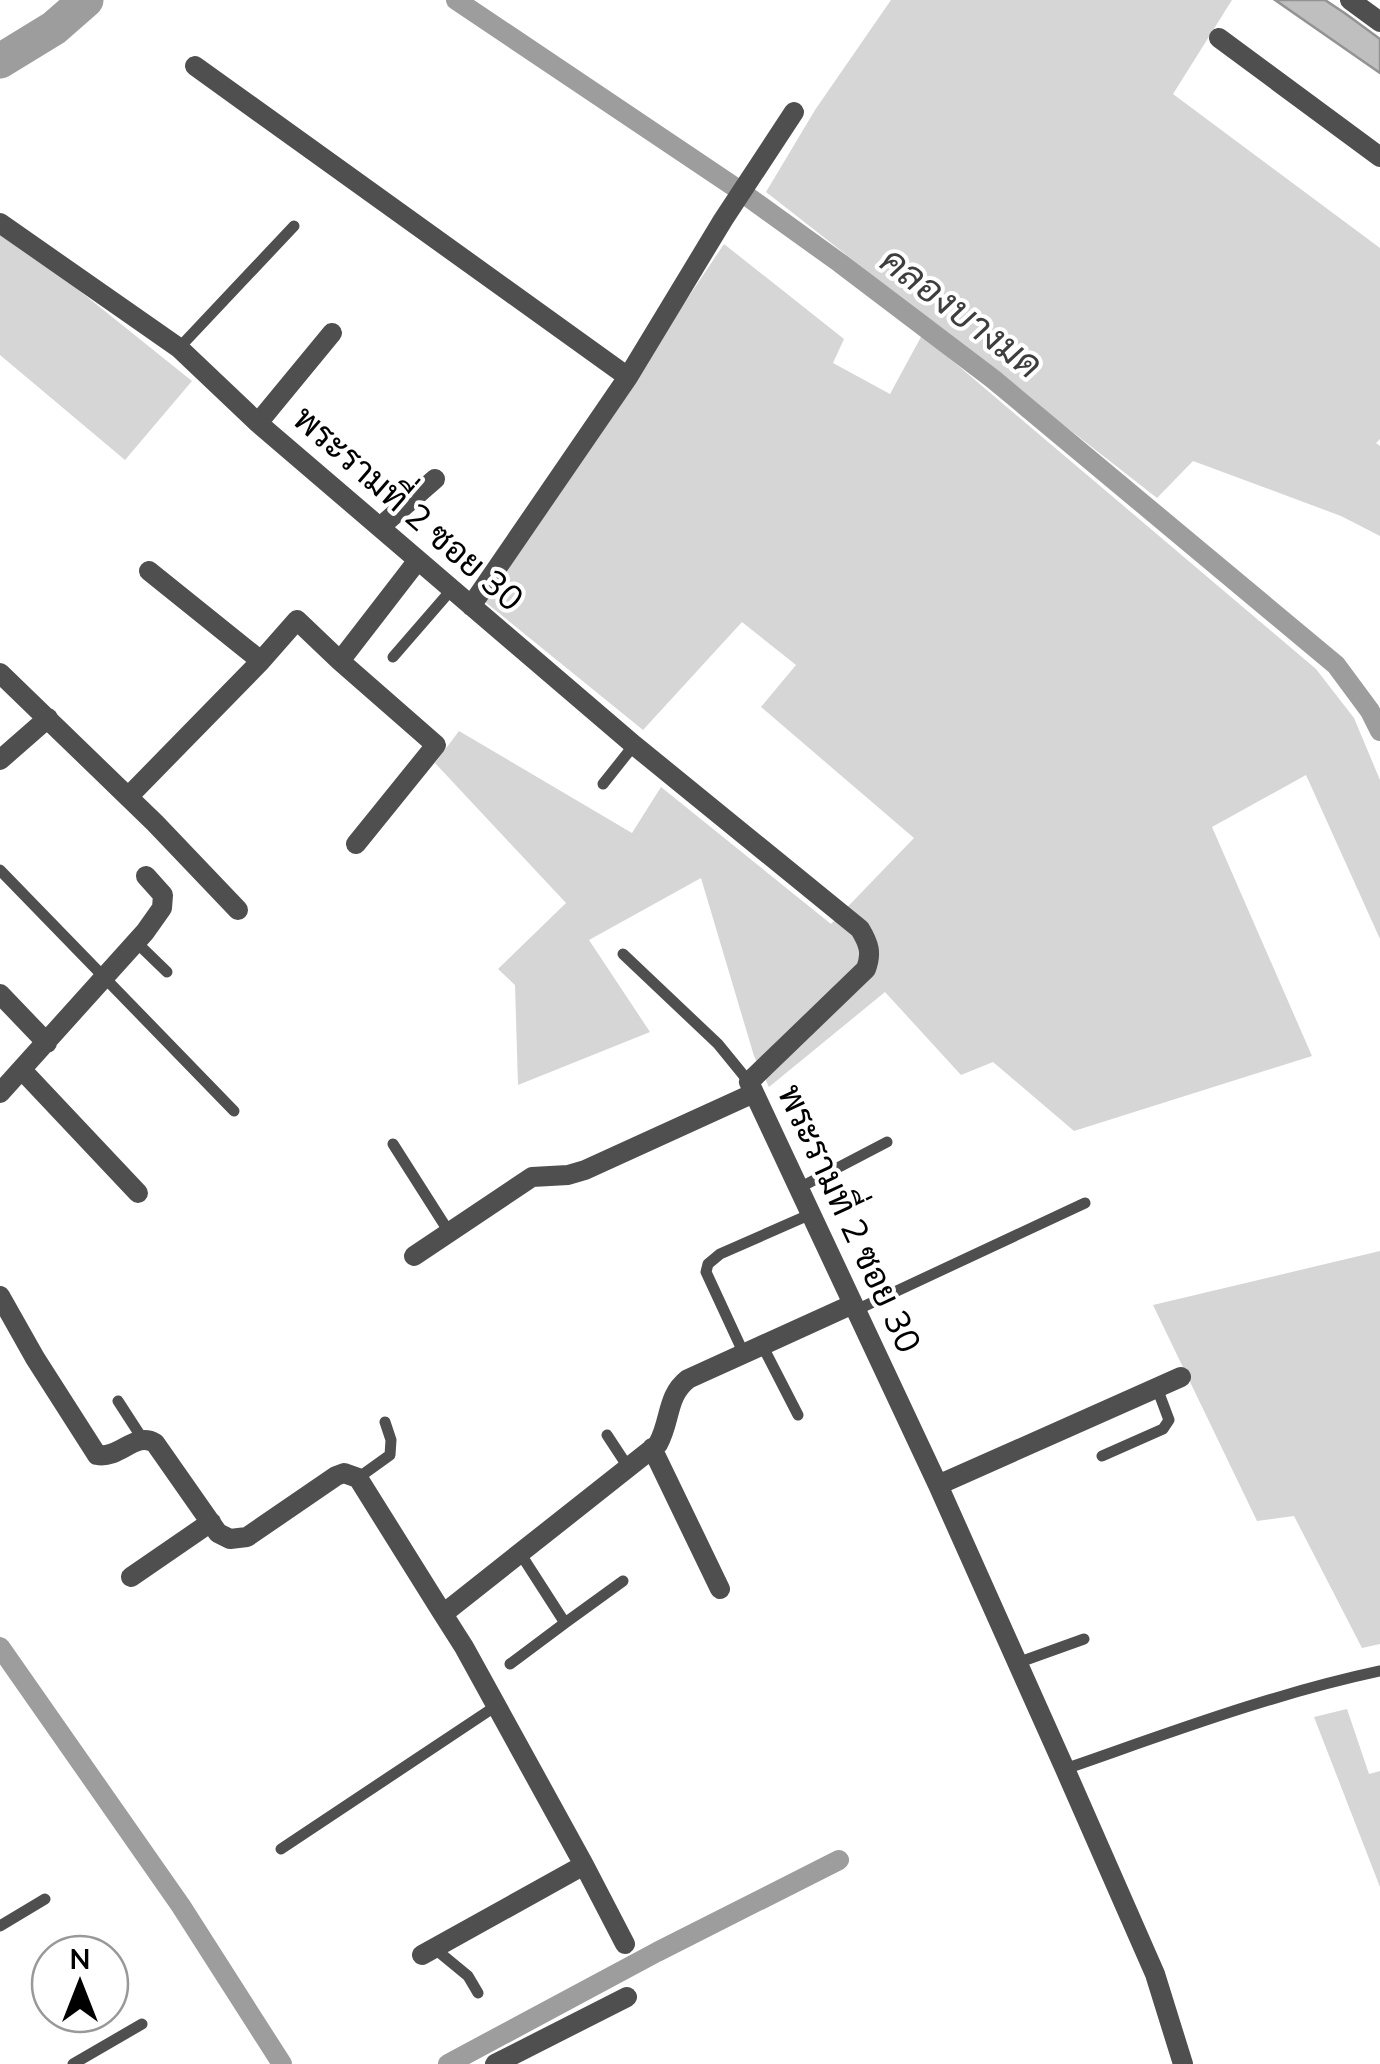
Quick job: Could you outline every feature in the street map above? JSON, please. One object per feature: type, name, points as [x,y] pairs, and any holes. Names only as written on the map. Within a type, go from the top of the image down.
[{"type":"street","points":[[1350,0],[1380,22]]},
{"type":"street","points":[[1218,38],[1380,157]]},
{"type":"street","points":[[195,66],[628,377]]},
{"type":"street","points":[[472,606],[628,377],[794,112]]},
{"type":"street","name":"พระรามที่ 2 ซอย 30","points":[[0,223],[179,348],[258,423],[634,746],[860,929],[870,956],[866,970],[752,1088],[1018,1662],[1155,1974],[1184,2064]]},
{"type":"street","points":[[258,423],[332,334]]},
{"type":"street","points":[[380,527],[435,479]]},
{"type":"street","points":[[340,662],[418,560]]},
{"type":"street","points":[[149,571],[261,662]]},
{"type":"street","points":[[128,797],[297,620],[436,745],[356,844]]},
{"type":"street","points":[[0,672],[238,910]]},
{"type":"street","points":[[0,760],[48,718]]},
{"type":"street","points":[[0,1092],[48,1043],[162,908],[163,895],[146,876]]},
{"type":"street","points":[[0,994],[48,1043]]},
{"type":"street","points":[[22,1070],[138,1193]]},
{"type":"street","points":[[414,1256],[532,1177],[568,1176],[585,1170],[752,1088]]},
{"type":"street","points":[[0,1296],[97,1455],[110,1456],[142,1438],[155,1443],[218,1533],[230,1539],[247,1537],[336,1476],[344,1472],[358,1478],[496,1706],[624,1944]]},
{"type":"street","points":[[443,1614],[652,1448],[665,1432],[677,1387],[753,1349],[853,1308]]},
{"type":"street","points":[[938,1485],[1180,1377]]},
{"type":"street","points":[[652,1448],[720,1589]]},
{"type":"street","points":[[131,1577],[211,1522]]},
{"type":"street","points":[[428,1951],[584,1865]]},
{"type":"street","points":[[496,2064],[628,1997]]},
{"type":"lane","points":[[179,348],[294,226]]},
{"type":"lane","points":[[394,658],[452,590]]},
{"type":"lane","points":[[603,784],[634,746]]},
{"type":"lane","points":[[0,870],[234,1111]]},
{"type":"lane","points":[[136,942],[167,972]]},
{"type":"lane","points":[[623,954],[718,1044],[752,1088]]},
{"type":"lane","points":[[800,1188],[887,1142]]},
{"type":"lane","points":[[394,1144],[449,1232]]},
{"type":"lane","points":[[853,1308],[1085,1202]]},
{"type":"lane","points":[[798,1415],[706,1272],[708,1264],[720,1254],[811,1214]]},
{"type":"lane","points":[[1102,1456],[1163,1430],[1168,1424],[1157,1388]]},
{"type":"lane","points":[[118,1401],[142,1438]]},
{"type":"lane","points":[[358,1478],[390,1455],[391,1440],[385,1422]]},
{"type":"lane","points":[[607,1435],[628,1467]]},
{"type":"lane","points":[[520,1553],[566,1623]]},
{"type":"lane","points":[[510,1664],[623,1581]]},
{"type":"lane","points":[[1018,1662],[1084,1639]]},
{"type":"lane","points":[[1065,1769],[1261,1702],[1380,1670]]},
{"type":"lane","points":[[281,1849],[496,1706]]},
{"type":"lane","points":[[0,1926],[45,1899]]},
{"type":"lane","points":[[428,1951],[468,1976],[478,1992]]},
{"type":"lane","points":[[73,2064],[142,2024]]},
{"type":"shaded area","points":[[891,0],[1232,0],[1173,94],[1380,248],[1380,439],[1376,443],[1380,446],[1380,536],[1341,516],[1193,461],[1157,498],[766,192],[815,110]]},
{"type":"shaded area","points":[[0,227],[192,381],[125,460],[0,355]]},
{"type":"shaded area","points":[[724,244],[844,339],[833,363],[890,394],[922,335],[1316,669],[1354,718],[1380,780],[1380,939],[1306,775],[1212,827],[1312,1056],[1074,1131],[993,1062],[961,1075],[885,992],[769,1087],[754,1056],[701,878],[589,940],[650,1032],[518,1085],[515,985],[498,969],[566,903],[435,763],[459,731],[632,833],[661,787],[831,924],[914,838],[761,707],[796,665],[742,622],[643,730],[484,601]]},
{"type":"shaded area","points":[[1380,1251],[1380,1644],[1362,1648],[1294,1516],[1257,1521],[1153,1305]]},
{"type":"shaded area","points":[[1347,1709],[1369,1774],[1380,1771],[1380,1887],[1314,1717]]},
{"type":"building","points":[[1275,0],[1325,0],[1346,14],[1380,39],[1380,73]]},
{"type":"waterway","points":[[0,61],[54,28],[86,0]]},
{"type":"waterway","name":"คลองบางมด","points":[[456,0],[733,186],[993,379],[1336,665],[1380,731]]},
{"type":"waterway","points":[[0,1647],[181,1906],[282,2064]]},
{"type":"waterway","points":[[448,2064],[839,1860]]}]
